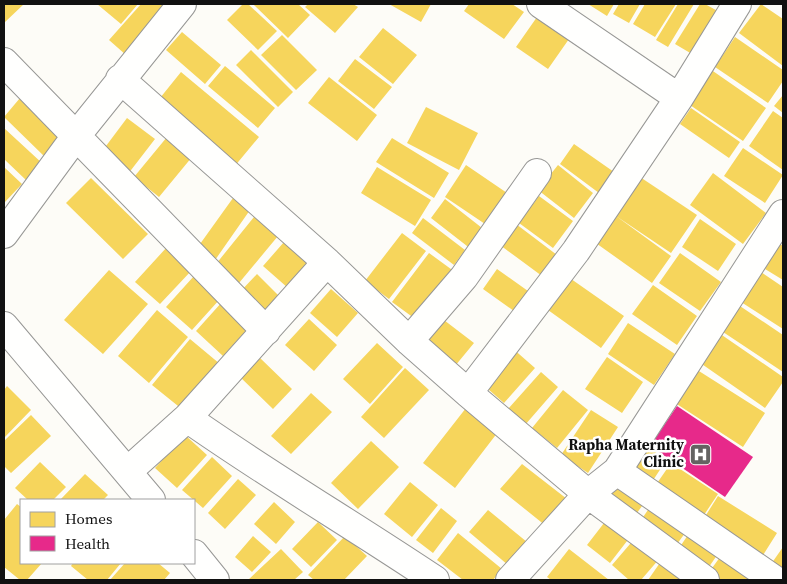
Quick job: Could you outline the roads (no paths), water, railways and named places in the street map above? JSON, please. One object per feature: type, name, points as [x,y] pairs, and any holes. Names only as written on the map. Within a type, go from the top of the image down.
[{"type":"street","points":[[4,234],[120,79],[182,4]]},
{"type":"street","points":[[541,4],[679,98]]},
{"type":"street","points":[[468,393],[576,251],[679,98],[737,4]]},
{"type":"street","points":[[4,62],[266,331]]},
{"type":"street","points":[[120,79],[327,262],[409,341],[468,393],[588,494],[705,580]]},
{"type":"street","points":[[409,341],[464,277],[537,173]]},
{"type":"street","points":[[510,580],[588,494],[617,471],[783,214]]},
{"type":"street","points":[[128,471],[187,418],[327,262]]},
{"type":"street","points":[[4,326],[150,499]]},
{"type":"street","points":[[187,418],[239,455],[314,500],[435,580]]},
{"type":"street","points":[[617,471],[774,580]]},
{"type":"street","points":[[195,555],[215,580]]},
{"type":"place","name":"Rapha Maternity Clinic","points":[[700,454]]}]
